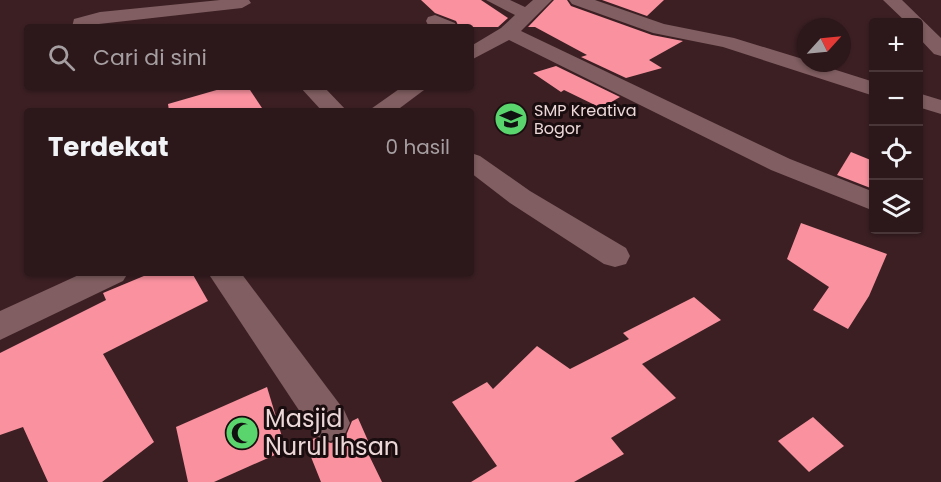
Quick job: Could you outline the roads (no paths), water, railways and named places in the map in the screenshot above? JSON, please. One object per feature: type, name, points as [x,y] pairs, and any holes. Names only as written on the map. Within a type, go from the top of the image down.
[{"type":"street","points":[[495,0],[527,14]]},
{"type":"street","points":[[476,45],[508,32],[543,0]]},
{"type":"street","points":[[578,0],[660,29],[726,42],[869,89]]},
{"type":"street","points":[[892,0],[911,18]]},
{"type":"street","points":[[81,24],[100,18],[242,3]]},
{"type":"street","points":[[923,30],[941,50]]},
{"type":"street","points":[[508,32],[606,76],[790,167],[869,200]]},
{"type":"street","points":[[314,90],[332,108]]},
{"type":"street","points":[[394,108],[414,90]]},
{"type":"street","points":[[923,102],[941,107]]},
{"type":"street","points":[[474,162],[520,197],[615,255]]},
{"type":"street","points":[[0,326],[106,276]]},
{"type":"street","points":[[226,276],[330,423]]},
{"type":"place","name":"SMP Kreativa Bogor","points":[[511,119]]},
{"type":"place","name":"Masjid Nurul Ihsan","points":[[242,433]]}]
